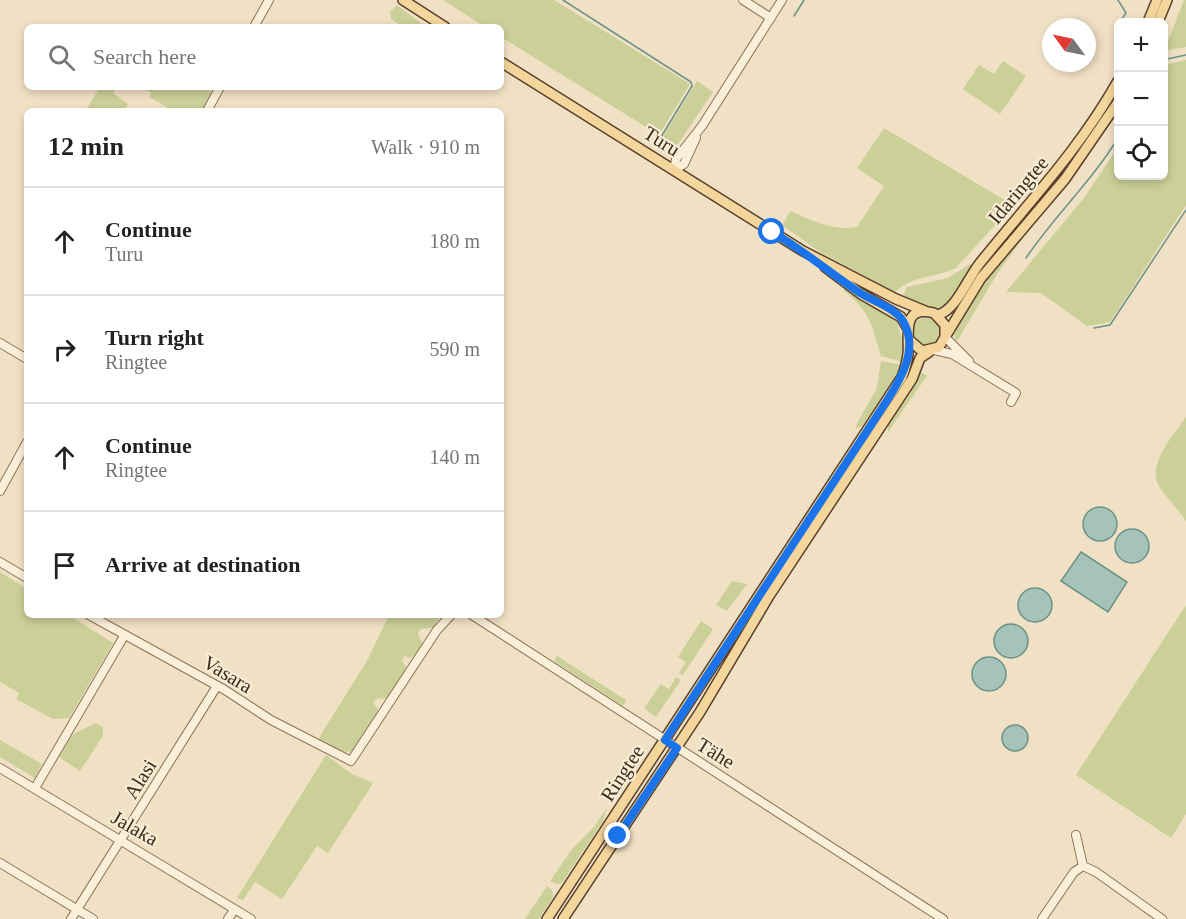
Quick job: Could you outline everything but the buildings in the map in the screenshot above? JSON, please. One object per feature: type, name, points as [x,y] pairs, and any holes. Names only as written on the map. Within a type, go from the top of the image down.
[{"type":"main road","points":[[403,0],[440,24]]},
{"type":"main road","points":[[1150,18],[1157,0]]},
{"type":"main road","points":[[1160,18],[1167,0]]},
{"type":"main road","name":"Turu","points":[[504,64],[803,251],[861,294],[901,318],[907,327]]},
{"type":"main road","name":"Idaringtee","points":[[938,315],[950,308],[978,266],[1056,175],[1114,89]]},
{"type":"main road","name":"Idaringtee","points":[[945,337],[981,278],[1065,179],[1114,109]]},
{"type":"main road","name":"Turu","points":[[803,251],[926,312]]},
{"type":"main road","points":[[926,312],[938,315],[945,325],[945,337],[931,351],[916,349],[908,339],[907,327],[914,316],[926,312]]},
{"type":"main road","name":"Ringtee","points":[[547,919],[902,377],[909,351],[908,339]]},
{"type":"main road","name":"Ringtee","points":[[564,919],[677,748],[769,596],[912,379],[920,358],[931,351]]},
{"type":"street","points":[[256,24],[269,0]]},
{"type":"street","points":[[743,0],[771,18]]},
{"type":"street","points":[[674,170],[676,159],[702,126],[782,0]]},
{"type":"street","points":[[209,108],[218,90]]},
{"type":"street","points":[[945,337],[974,366]]},
{"type":"street","points":[[0,343],[24,357]]},
{"type":"street","points":[[931,351],[952,354],[974,366],[1016,393],[1011,402]]},
{"type":"street","points":[[0,491],[24,447]]},
{"type":"street","points":[[0,562],[24,576]]},
{"type":"street","name":"Vasara","points":[[93,618],[217,686],[271,720],[351,761],[437,630]]},
{"type":"street","points":[[437,630],[442,618]]},
{"type":"street","points":[[437,630],[448,618]]},
{"type":"street","name":"Tähe","points":[[477,618],[943,919]]},
{"type":"street","points":[[35,788],[124,636]]},
{"type":"street","name":"Alasi","points":[[71,919],[217,686]]},
{"type":"street","points":[[0,779],[2,770]]},
{"type":"street","name":"Jalaka","points":[[2,770],[251,919]]},
{"type":"street","points":[[1076,835],[1083,866],[1162,919]]},
{"type":"street","points":[[0,862],[93,919]]},
{"type":"street","points":[[1042,919],[1074,872],[1083,866]]},
{"type":"street","points":[[228,919],[234,910]]},
{"type":"green space","points":[[443,0],[554,0],[690,84],[659,135],[504,39],[504,24],[480,24]]},
{"type":"green space","points":[[1184,0],[1186,0],[1186,47],[1168,50],[1168,41]]},
{"type":"green space","points":[[397,5],[422,24],[398,24],[391,19],[390,12]]},
{"type":"green space","points":[[1186,60],[1186,205],[1110,322],[1087,326],[1041,293],[1006,292],[1084,198],[1114,153],[1114,180],[1168,180],[1169,64]]},
{"type":"green space","points":[[1003,61],[1026,76],[1000,114],[963,89],[979,65],[994,74]]},
{"type":"green space","points":[[697,81],[713,92],[676,147],[662,138]]},
{"type":"green space","points":[[98,90],[115,90],[113,93],[128,104],[126,108],[88,108]]},
{"type":"green space","points":[[145,90],[209,90],[212,95],[205,108],[166,108],[149,97],[151,92]]},
{"type":"green space","points":[[884,128],[1013,205],[956,268],[908,283],[895,292],[820,252],[782,225],[791,211],[815,222],[831,226],[857,227],[884,186],[857,168]]},
{"type":"green space","points":[[1021,236],[1023,238],[997,274],[956,343],[954,334],[984,282]]},
{"type":"green space","points":[[970,264],[974,266],[945,308],[928,308],[905,301],[903,295],[907,287],[948,278]]},
{"type":"green space","points":[[843,290],[848,290],[897,322],[904,346],[903,362],[881,356],[865,312]]},
{"type":"green space","points":[[926,318],[936,322],[940,332],[936,342],[926,346],[916,342],[912,332],[916,322]]},
{"type":"green space","points":[[881,361],[902,365],[893,383],[862,426],[857,428],[855,427],[877,388]]},
{"type":"green space","points":[[919,371],[927,376],[888,432],[888,424]]},
{"type":"green space","points":[[1186,417],[1186,521],[1160,488],[1156,479],[1156,470],[1163,451]]},
{"type":"green space","points":[[0,572],[24,587],[24,618],[74,618],[113,643],[69,718],[53,719],[16,699],[19,693],[0,682]]},
{"type":"green space","points":[[732,581],[747,584],[727,611],[716,605]]},
{"type":"green space","points":[[1186,605],[1186,814],[1171,838],[1076,775]]},
{"type":"green space","points":[[388,618],[439,618],[433,628],[421,629],[418,634],[423,645],[417,654],[410,658],[404,656],[402,661],[406,666],[404,674],[388,698],[376,699],[373,703],[378,709],[377,715],[360,744],[349,752],[332,748],[319,741],[320,736],[367,661]]},
{"type":"green space","points":[[701,621],[713,629],[683,675],[679,673],[686,662],[678,657]]},
{"type":"green space","points":[[557,656],[626,700],[623,706],[554,661]]},
{"type":"green space","points":[[676,677],[681,680],[656,717],[644,708],[661,684],[669,689]]},
{"type":"green space","points":[[95,723],[103,727],[103,736],[80,771],[59,757],[72,735]]},
{"type":"green space","points":[[0,740],[42,764],[35,778],[0,757]]},
{"type":"green space","points":[[326,755],[352,774],[373,783],[328,853],[317,846],[282,899],[255,882],[243,900],[237,898]]},
{"type":"green space","points":[[607,808],[603,821],[562,883],[557,884],[550,881],[572,849],[594,827]]},
{"type":"green space","points":[[547,886],[552,890],[553,897],[539,919],[525,919]]},
{"type":"water","points":[[1100,507],[1112,512],[1117,524],[1112,536],[1100,541],[1088,536],[1083,524],[1088,512]]},
{"type":"water","points":[[1132,529],[1144,534],[1149,546],[1144,558],[1132,563],[1120,558],[1115,546],[1120,534]]},
{"type":"water","points":[[1081,552],[1127,582],[1108,612],[1061,581]]},
{"type":"water","points":[[1035,588],[1047,593],[1052,605],[1047,617],[1035,622],[1023,617],[1018,605],[1023,593]]},
{"type":"water","points":[[1011,624],[1023,629],[1028,641],[1023,653],[1011,658],[999,653],[994,641],[999,629]]},
{"type":"water","points":[[989,657],[1001,662],[1006,674],[1001,686],[989,691],[977,686],[972,674],[977,662]]},
{"type":"water","points":[[1015,725],[1024,729],[1028,738],[1024,747],[1015,751],[1006,747],[1002,738],[1006,729]]},
{"type":"waterway","points":[[563,0],[691,82],[692,86],[658,142]]},
{"type":"waterway","points":[[794,16],[804,0]]},
{"type":"waterway","points":[[1118,0],[1126,13],[1123,18]]},
{"type":"waterway","points":[[1168,59],[1186,55]]},
{"type":"waterway","points":[[1026,258],[1114,144]]},
{"type":"waterway","points":[[1094,328],[1110,325],[1186,210]]},
{"type":"route","points":[[618,836],[677,748],[665,740],[888,399],[902,377],[907,364],[909,351],[907,327],[901,318],[861,294],[803,251],[772,232]]}]
